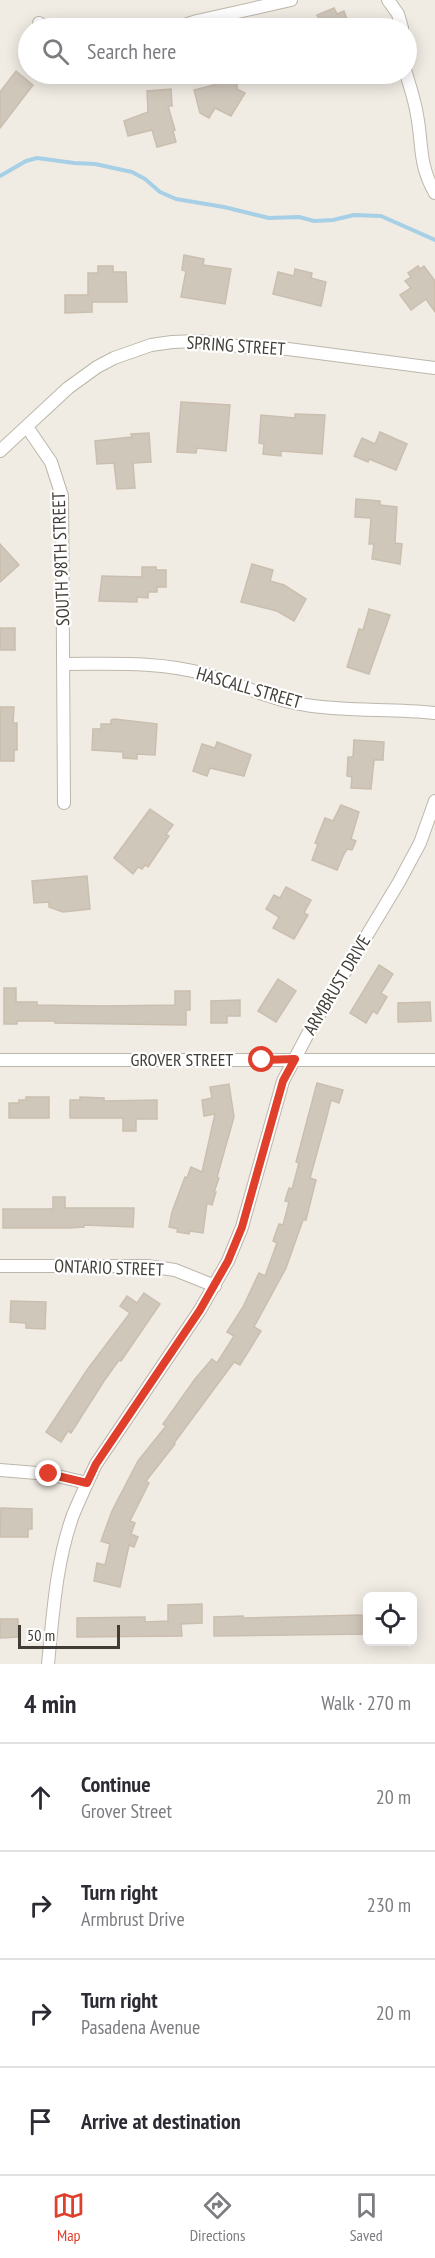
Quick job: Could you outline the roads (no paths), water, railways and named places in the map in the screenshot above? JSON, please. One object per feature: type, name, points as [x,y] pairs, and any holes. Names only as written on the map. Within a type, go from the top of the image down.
[{"type":"street","points":[[207,18],[256,4],[291,0]]},
{"type":"street","points":[[388,0],[399,18]]},
{"type":"street","points":[[409,84],[418,117],[424,172],[435,193]]},
{"type":"street","name":"SPRING STREET","points":[[0,451],[68,388],[97,367],[132,351],[172,342],[198,341],[245,347],[288,349],[435,368]]},
{"type":"street","name":"SOUTH 98TH STREET","points":[[27,427],[51,462],[58,477],[62,496],[64,802]]},
{"type":"street","name":"HASCALL STREET","points":[[63,664],[169,666],[205,674],[272,697],[305,705],[341,710],[435,713]]},
{"type":"street","name":"ARMBRUST DRIVE","points":[[48,1664],[61,1558],[73,1515],[87,1483],[96,1464],[194,1320],[228,1261],[242,1227],[283,1081],[311,1028],[399,882],[420,843],[435,801]]},
{"type":"street","name":"GROVER STREET","points":[[0,1060],[435,1060]]},
{"type":"street","name":"ONTARIO STREET","points":[[0,1266],[164,1267],[215,1286]]},
{"type":"street","points":[[0,1470],[49,1474],[87,1483]]},
{"type":"waterway","points":[[0,176],[26,161],[37,158],[95,164],[132,172],[145,179],[160,192],[176,199],[269,218],[299,217],[314,221],[333,220],[354,215],[381,216],[435,240]]}]
